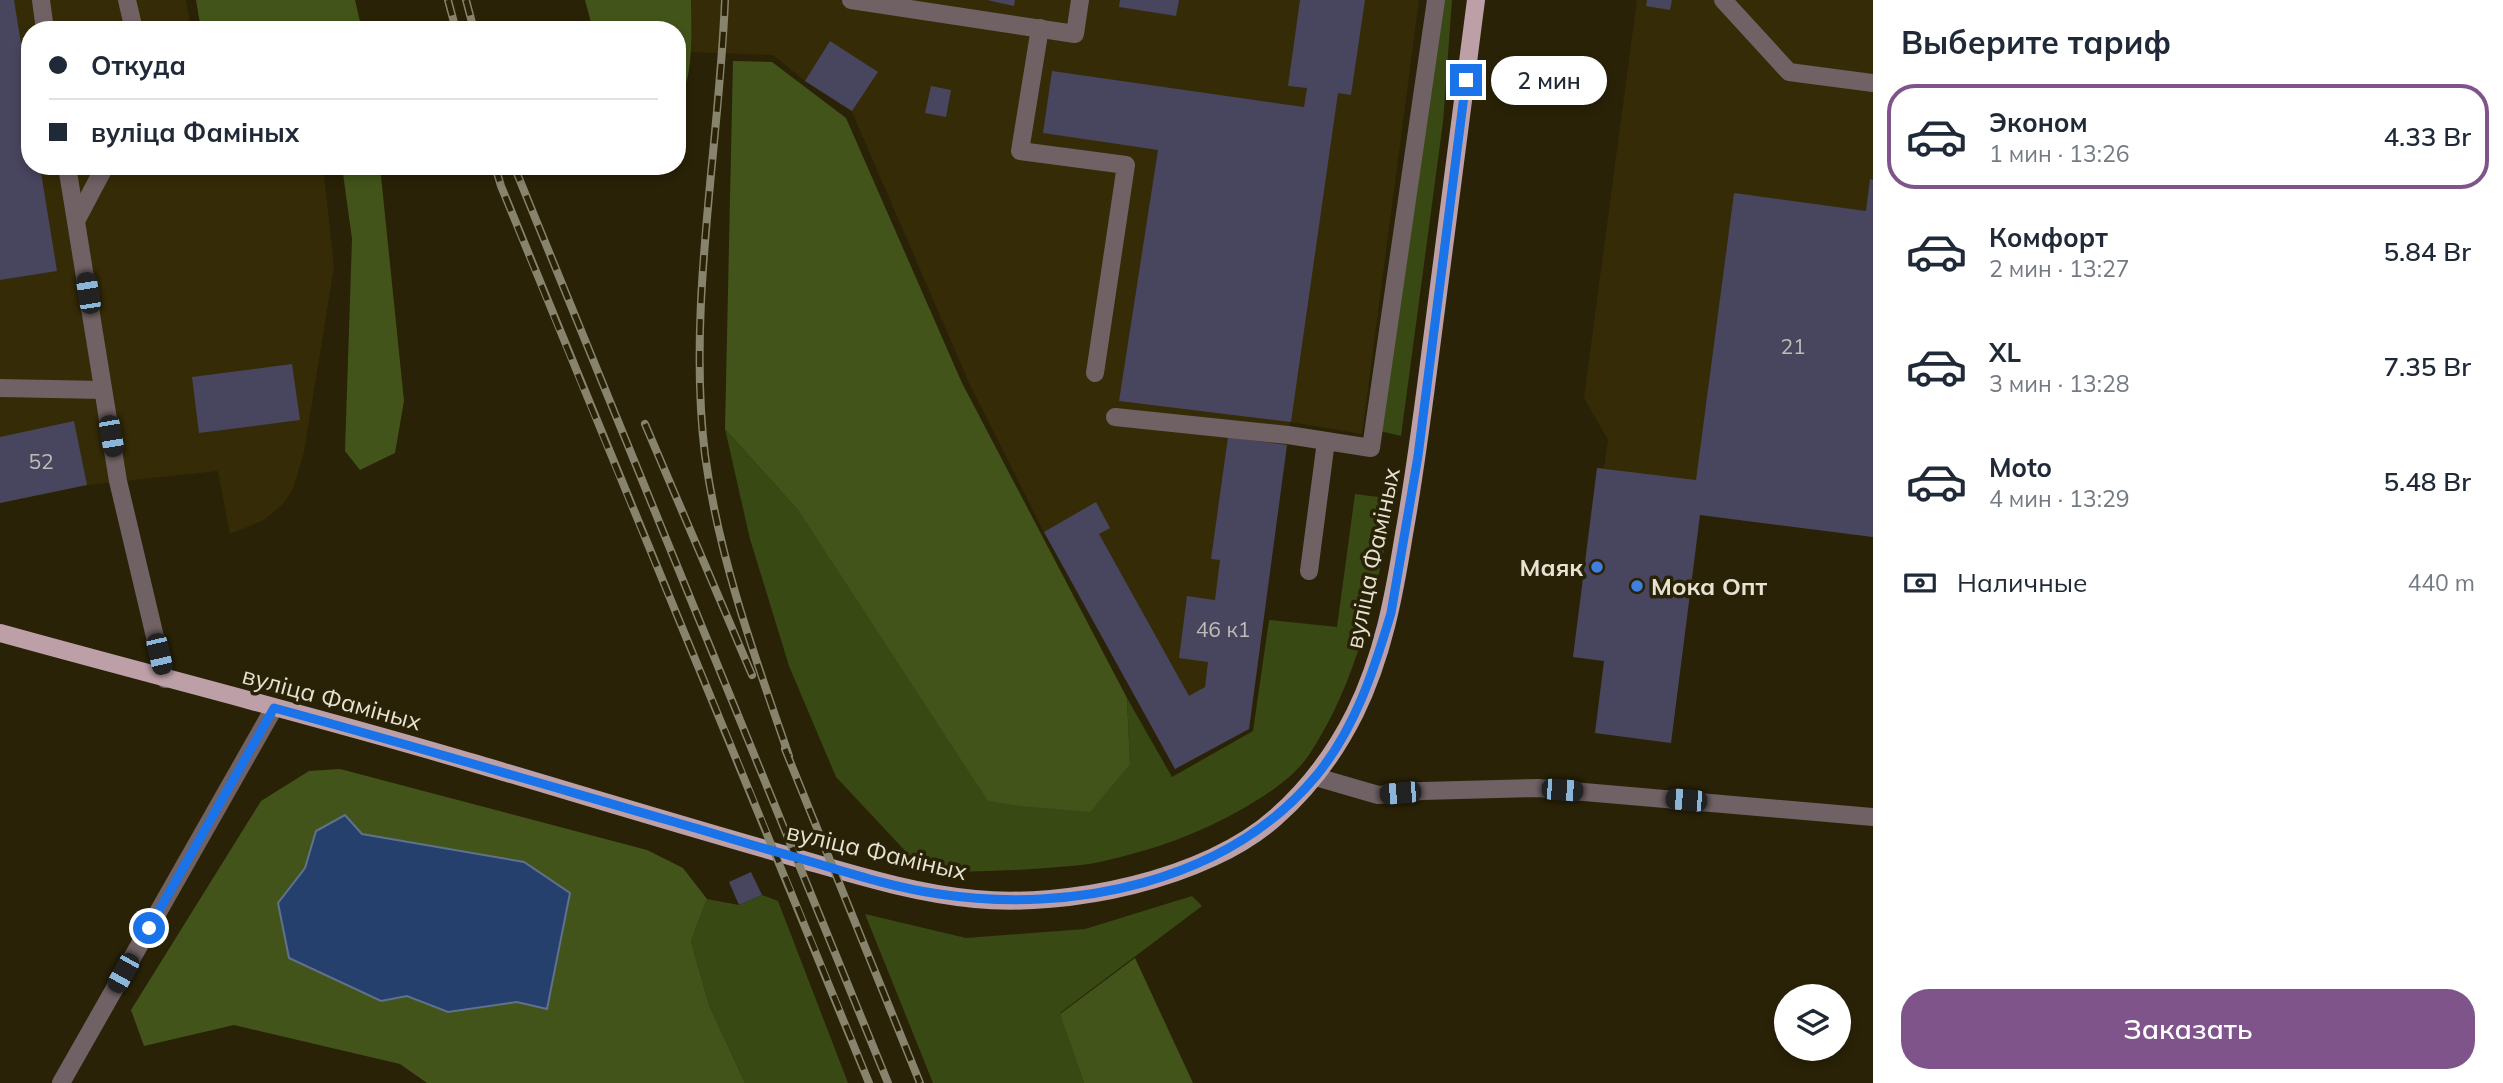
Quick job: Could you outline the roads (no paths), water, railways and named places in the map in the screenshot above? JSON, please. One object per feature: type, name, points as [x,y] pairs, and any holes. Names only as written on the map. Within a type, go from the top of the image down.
[{"type":"main road","name":"вуліца Фаміных","points":[[0,633],[450,756],[833,870],[936,894],[979,899],[1072,897],[1113,890],[1175,871],[1234,846],[1273,820],[1316,776],[1332,754],[1354,715],[1373,671],[1391,613],[1418,456],[1476,0]]},
{"type":"street","points":[[41,0],[44,21]]},
{"type":"street","points":[[127,0],[132,21]]},
{"type":"street","points":[[851,0],[1075,33],[1080,0]]},
{"type":"street","points":[[1115,417],[1371,448],[1436,0]]},
{"type":"street","points":[[1723,0],[1788,72],[1873,83]]},
{"type":"street","points":[[1040,28],[1020,151],[1126,165],[1095,373]]},
{"type":"street","points":[[68,175],[118,481],[165,679]]},
{"type":"street","points":[[76,221],[100,175]]},
{"type":"street","points":[[0,387],[103,390]]},
{"type":"street","points":[[1309,570],[1326,441]]},
{"type":"street","points":[[61,1083],[274,708]]},
{"type":"street","points":[[1316,776],[1378,794],[1538,788],[1873,817]]},
{"type":"water","points":[[345,815],[362,834],[524,862],[570,893],[547,1009],[517,1002],[448,1012],[407,996],[381,1001],[289,958],[278,903],[305,868],[316,831]]},
{"type":"railway","points":[[448,0],[454,21]]},
{"type":"railway","points":[[466,0],[472,21]]},
{"type":"railway","points":[[725,0],[702,286],[700,399],[705,455],[719,532],[751,645],[789,756]]},
{"type":"railway","points":[[498,175],[869,1083]]},
{"type":"railway","points":[[518,175],[888,1083]]},
{"type":"railway","points":[[645,424],[752,675]]},
{"type":"railway","points":[[785,749],[920,1083]]},
{"type":"place","name":"Маяк","points":[[1597,567]]},
{"type":"place","name":"Мока Опт","points":[[1637,586]]}]
